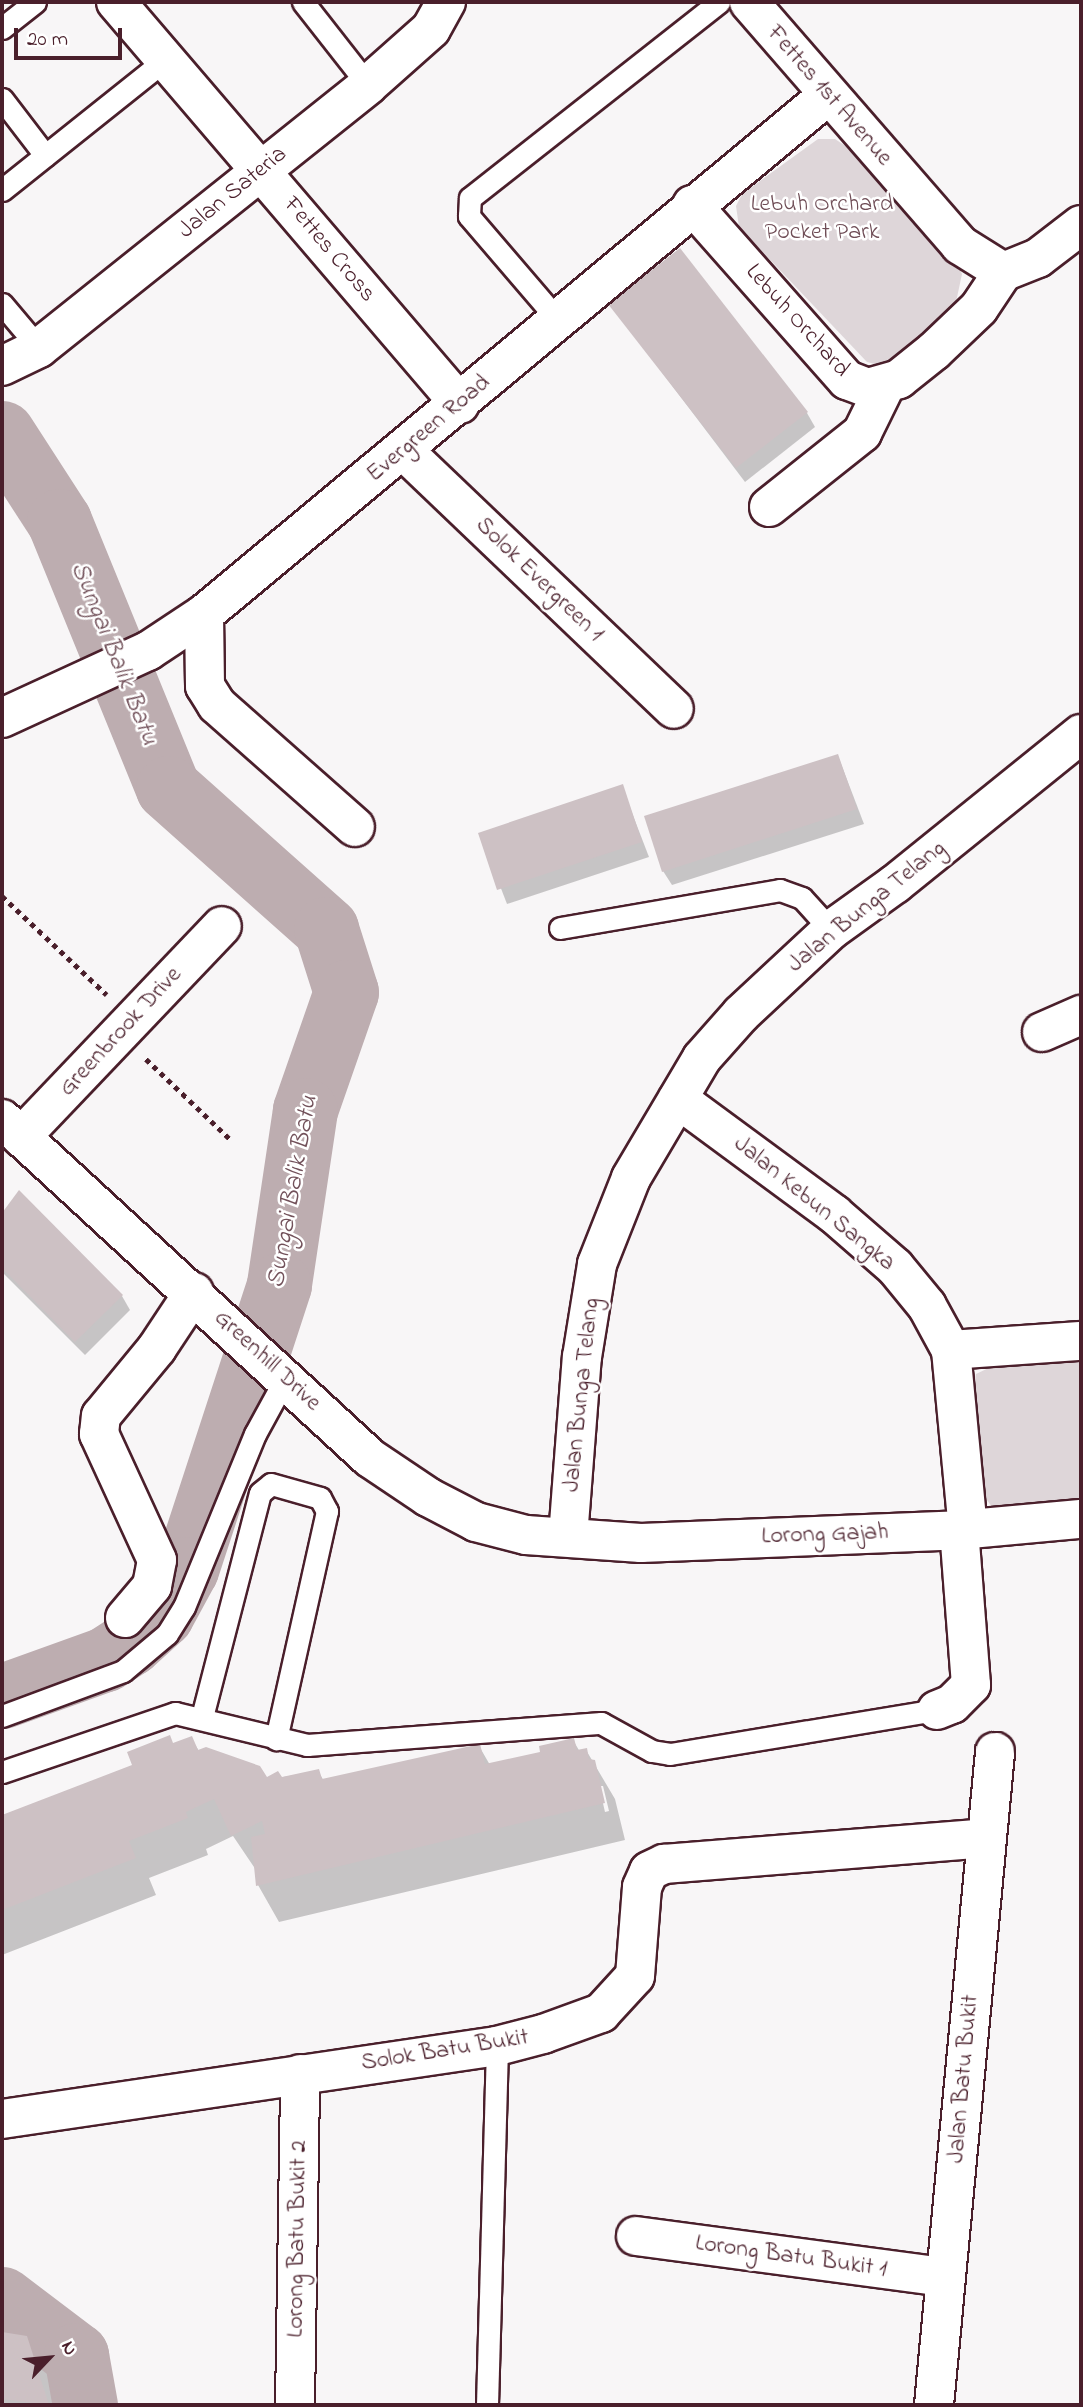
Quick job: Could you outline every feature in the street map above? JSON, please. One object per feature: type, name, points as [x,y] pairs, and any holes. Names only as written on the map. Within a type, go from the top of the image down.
[{"type":"street","name":"Fettes Cross","points":[[116,2],[460,404]]},
{"type":"street","name":"Jalan Sateria","points":[[2,366],[38,348],[368,85],[431,29],[446,2]]},
{"type":"street","name":"Fettes 1st Avenue","points":[[749,2],[827,96],[960,245],[1003,272]]},
{"type":"street","name":"Evergreen Road","points":[[2,718],[148,651],[204,614],[404,452],[692,205],[827,96]]},
{"type":"street","name":"Lebuh Orchard","points":[[692,205],[846,380],[868,388],[885,386],[934,351],[970,317],[1003,272]]},
{"type":"street","points":[[1003,272],[1038,258],[1081,225]]},
{"type":"street","points":[[769,508],[862,433],[885,386]]},
{"type":"street","name":"Solok Evergreen 1","points":[[404,452],[674,709]]},
{"type":"street","points":[[204,614],[203,676],[216,705],[355,827]]},
{"type":"street","name":"Jalan Bunga Telang","points":[[568,1537],[582,1357],[597,1265],[631,1178],[702,1058],[741,1014],[831,930],[895,884],[1080,739]]},
{"type":"street","name":"Greenbrook Drive","points":[[11,1128],[126,1027],[222,926]]},
{"type":"street","points":[[1042,1032],[1081,1015]]},
{"type":"street","name":"Jalan Kebun Sangka","points":[[678,1099],[815,1199],[895,1267],[927,1306],[951,1350],[964,1529]]},
{"type":"street","name":"Greenhill Drive","points":[[11,1128],[205,1303],[370,1458],[428,1497],[476,1522],[526,1535],[568,1537]]},
{"type":"street","points":[[125,1618],[152,1586],[157,1560],[99,1434],[101,1416],[157,1348],[205,1303]]},
{"type":"street","points":[[951,1350],[1081,1341]]},
{"type":"street","name":"Lorong Gajah","points":[[568,1537],[641,1543],[964,1529],[1081,1520]]},
{"type":"street","points":[[937,1710],[962,1697],[971,1685],[964,1529]]},
{"type":"street","name":"Jalan Batu Bukit","points":[[934,2405],[995,1752]]},
{"type":"street","name":"Solok Batu Bukit","points":[[2,2119],[497,2046],[590,2019],[610,2004],[635,1976],[642,1887],[649,1871],[664,1864],[986,1838]]},
{"type":"street","name":"Lorong Batu Bukit 2","points":[[295,2405],[300,2074]]},
{"type":"street","name":"Lorong Batu Bukit 1","points":[[636,2236],[946,2277]]},
{"type":"lane","points":[[2,28],[35,2]]},
{"type":"lane","points":[[303,2],[368,85]]},
{"type":"lane","points":[[558,320],[469,216],[470,198],[719,2]]},
{"type":"lane","points":[[2,190],[165,60]]},
{"type":"lane","points":[[2,99],[45,155]]},
{"type":"lane","points":[[2,304],[38,348]]},
{"type":"lane","points":[[560,928],[779,890],[802,898],[831,930]]},
{"type":"lane","points":[[2,1716],[123,1671],[167,1634],[184,1607],[255,1434],[276,1371]]},
{"type":"lane","points":[[202,1717],[260,1493],[271,1484],[296,1491],[320,1499],[327,1511],[276,1739]]},
{"type":"lane","points":[[2,1772],[155,1716],[175,1713],[202,1717],[276,1739],[307,1745],[601,1723],[652,1751],[670,1754],[937,1710]]},
{"type":"lane","points":[[487,2405],[497,2046]]},
{"type":"path","points":[[2,896],[229,1138]]},
{"type":"green space","name":"Lebuh Orchard Pocket Park","points":[[818,139],[835,139],[850,149],[956,260],[962,274],[956,302],[892,359],[879,365],[867,362],[739,227],[736,206],[742,194]]},
{"type":"green space","points":[[1081,1357],[1081,1504],[992,1507],[984,1496],[973,1390],[976,1374],[997,1364]]},
{"type":"building","points":[[680,248],[808,412],[736,468],[608,304]]},
{"type":"building","points":[[838,754],[857,809],[662,872],[644,816]]},
{"type":"building","points":[[623,784],[642,842],[497,890],[478,833]]},
{"type":"building","points":[[19,1190],[123,1295],[75,1342],[2,1268],[2,1213]]},
{"type":"building","points":[[170,1735],[173,1743],[192,1736],[198,1750],[206,1747],[260,1766],[267,1777],[278,1771],[282,1777],[319,1769],[322,1779],[480,1744],[485,1764],[540,1752],[539,1746],[574,1738],[577,1750],[587,1748],[589,1759],[595,1760],[605,1803],[256,1886],[251,1837],[265,1834],[262,1821],[231,1836],[214,1799],[186,1812],[188,1818],[129,1841],[136,1858],[2,1910],[2,1815],[132,1765],[127,1752]]},
{"type":"building","points":[[2,2332],[27,2336],[49,2405],[2,2399]]},
{"type":"waterway","name":"Sungai Balik Batu","points":[[2,433],[59,521],[168,788],[326,929],[346,992],[305,1110],[279,1285],[186,1569],[161,1615],[130,1643],[105,1659],[2,1696]]},
{"type":"waterway","name":"Sungai Balik Batu","points":[[2,2299],[76,2355],[85,2405]]}]
